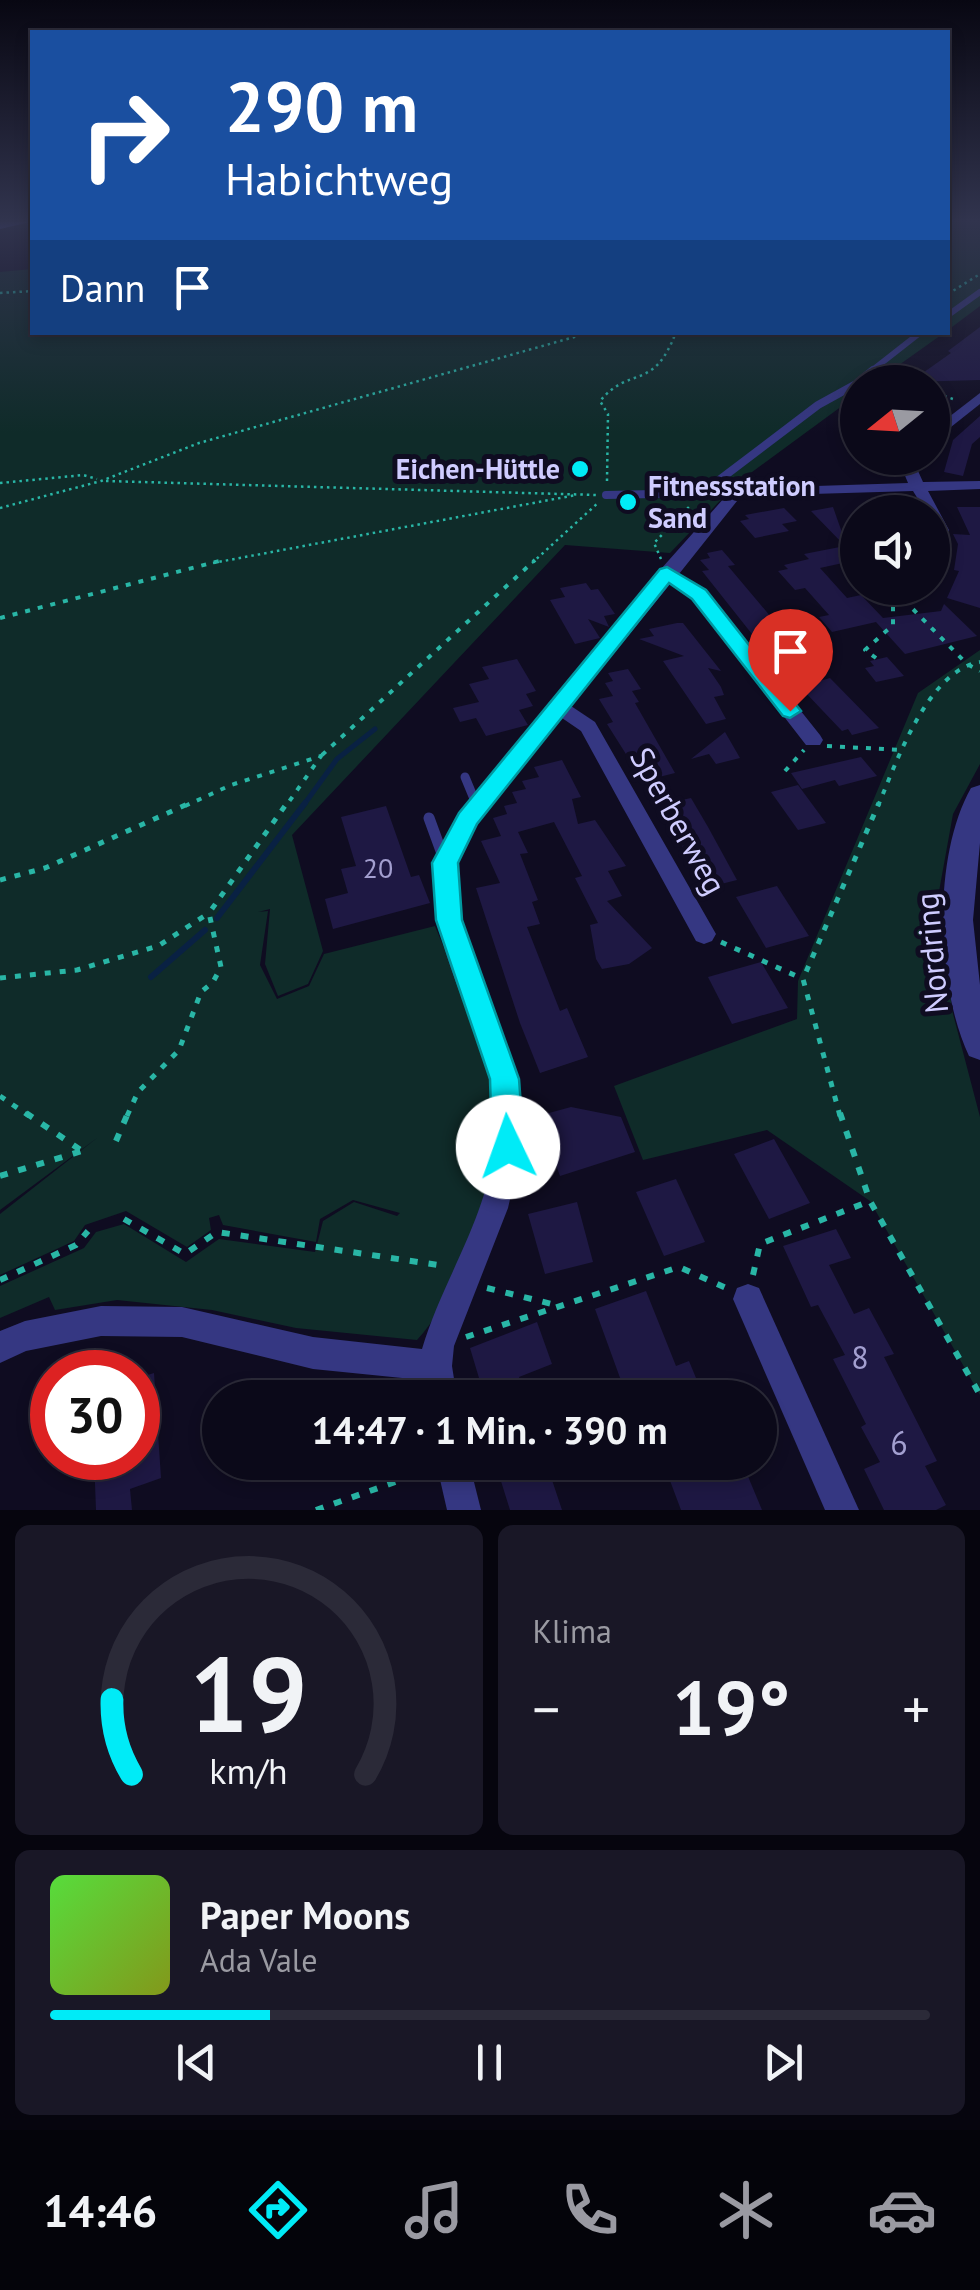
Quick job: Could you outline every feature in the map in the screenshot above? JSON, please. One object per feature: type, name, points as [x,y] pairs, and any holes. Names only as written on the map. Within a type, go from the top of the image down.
[{"type":"street","points":[[950,422],[975,401]]},
{"type":"street","points":[[911,475],[924,495]]},
{"type":"street","points":[[702,493],[980,485]]},
{"type":"street","points":[[438,1380],[438,1346],[494,1208],[508,1147],[504,1079],[449,920],[445,863],[478,807],[737,492]]},
{"type":"street","points":[[667,573],[699,594],[813,740]]},
{"type":"street","name":"Sperberweg","points":[[560,708],[588,727],[704,934]]},
{"type":"street","name":"Nordring","points":[[980,796],[964,840],[956,904],[966,999],[980,1046]]},
{"type":"street","points":[[748,1299],[842,1510]]},
{"type":"street","points":[[0,1347],[25,1336],[101,1321],[182,1322],[429,1380]]},
{"type":"street","points":[[456,1480],[464,1510]]},
{"type":"lane","points":[[950,314],[979,292]]},
{"type":"lane","points":[[880,365],[917,335]]},
{"type":"lane","points":[[606,496],[702,493],[818,405],[840,393]]},
{"type":"lane","points":[[465,777],[478,807]]},
{"type":"lane","points":[[429,818],[445,863]]},
{"type":"path","points":[[0,508],[102,480],[216,438],[581,335]]},
{"type":"path","points":[[0,978],[77,970],[158,946],[209,913],[321,756],[606,496],[608,414],[600,401],[606,390],[652,374],[669,358],[675,335]]},
{"type":"path","points":[[950,396],[975,401]]},
{"type":"path","points":[[0,483],[84,476],[102,480],[606,496]]},
{"type":"path","points":[[667,573],[654,543],[702,493]]},
{"type":"path","points":[[0,618],[255,552],[586,494]]},
{"type":"path","points":[[914,605],[967,664],[980,672]]},
{"type":"path","points":[[876,658],[865,650],[893,625],[892,615]]},
{"type":"path","points":[[980,662],[967,664],[927,702],[902,750],[804,979],[847,1140],[870,1201],[980,1395]]},
{"type":"path","points":[[785,771],[813,740]]},
{"type":"path","points":[[834,749],[902,750]]},
{"type":"path","points":[[0,880],[45,868],[231,785],[321,756]]},
{"type":"path","points":[[116,1140],[138,1092],[179,1050],[201,992],[214,982],[221,967],[209,913]]},
{"type":"path","name":"Sperberweg","points":[[704,934],[804,979]]},
{"type":"path","points":[[0,1096],[82,1151],[0,1176]]},
{"type":"path","points":[[471,1336],[679,1267],[748,1299],[760,1244],[870,1201]]},
{"type":"path","points":[[124,1219],[186,1254],[216,1232],[466,1276],[560,1306]]},
{"type":"path","points":[[0,1280],[76,1245],[88,1231]]},
{"type":"path","points":[[316,1510],[401,1480]]},
{"type":"green space","points":[[0,292],[30,292],[30,335],[941,335],[899,365],[840,365],[840,407],[737,483],[670,553],[565,545],[292,835],[323,951],[308,984],[278,996],[265,964],[270,909],[258,912],[268,911],[260,965],[277,999],[309,986],[324,954],[435,926],[477,1025],[493,1077],[498,1129],[489,1181],[450,1289],[417,1340],[296,1328],[212,1310],[117,1300],[55,1310],[49,1297],[0,1318],[0,1286],[84,1248],[96,1232],[124,1224],[186,1262],[219,1239],[315,1252],[323,1221],[354,1202],[397,1216],[400,1213],[353,1200],[320,1219],[316,1242],[223,1225],[219,1215],[209,1218],[211,1230],[187,1247],[126,1211],[85,1225],[74,1241],[0,1275],[0,1214],[97,1138],[0,1210]]},
{"type":"green space","points":[[950,292],[980,292],[980,306],[950,328]]},
{"type":"green space","points":[[980,650],[980,764],[953,814],[938,897],[952,1010],[980,1117],[980,1395],[870,1201],[767,1130],[643,1160],[614,1086],[797,1019],[798,981],[918,693]]},
{"type":"building","points":[[980,327],[980,380],[950,381],[950,365],[934,365],[951,353],[948,351]]},
{"type":"building","points":[[980,416],[980,437],[972,444],[963,476],[950,473],[953,440]]},
{"type":"building","points":[[833,507],[840,541],[811,511]]},
{"type":"building","points":[[957,507],[980,507],[980,608],[950,599],[959,571],[954,570],[958,544],[953,534],[970,535]]},
{"type":"building","points":[[784,508],[797,521],[782,524],[789,531],[755,538],[740,521],[749,519],[745,515]]},
{"type":"building","points":[[840,547],[840,564],[820,568],[840,590],[840,605],[871,605],[883,618],[941,611],[945,605],[977,636],[905,654],[876,622],[832,632],[819,617],[829,615],[805,588],[795,590],[778,571],[788,569],[784,565],[809,559],[804,554]]},
{"type":"building","points":[[722,550],[735,565],[728,566],[771,617],[764,618],[816,682],[830,678],[879,728],[852,735],[848,729],[842,731],[803,690],[797,691],[702,571],[709,570],[700,560],[710,558],[707,553]]},
{"type":"building","points":[[586,583],[591,590],[598,589],[615,614],[604,616],[609,627],[588,619],[600,638],[575,644],[550,600],[565,597],[560,588]]},
{"type":"building","points":[[683,623],[721,671],[708,668],[724,695],[714,697],[726,719],[706,724],[663,661],[684,656],[639,639],[654,636],[649,629]]},
{"type":"building","points":[[887,657],[904,676],[876,682],[865,668],[874,666],[870,661]]},
{"type":"building","points":[[517,659],[536,691],[526,694],[533,706],[519,710],[528,725],[486,736],[476,718],[460,722],[453,708],[479,702],[469,684],[489,679],[482,667]]},
{"type":"building","points":[[628,669],[641,689],[632,691],[639,702],[635,703],[675,773],[643,781],[607,724],[613,722],[599,699],[613,696],[605,683],[613,681],[608,673]]},
{"type":"building","points":[[725,732],[740,758],[716,764],[709,754],[691,759]]},
{"type":"building","points":[[861,757],[877,776],[839,786],[835,780],[802,789],[791,773]]},
{"type":"building","points":[[562,760],[581,797],[572,799],[578,824],[595,820],[626,866],[608,871],[622,896],[607,901],[652,948],[629,964],[602,969],[596,959],[590,925],[598,923],[575,878],[582,876],[554,822],[518,832],[528,853],[520,854],[538,900],[532,902],[540,924],[527,927],[560,1011],[567,1008],[588,1057],[540,1073],[476,888],[500,883],[481,841],[501,836],[493,818],[507,814],[504,806],[517,803],[512,792],[526,789],[522,781],[539,777],[534,767]]},
{"type":"building","points":[[798,785],[826,823],[798,830],[771,792]]},
{"type":"building","points":[[691,798],[737,880],[705,888],[659,805]]},
{"type":"building","points":[[386,806],[411,877],[419,875],[430,903],[333,929],[325,899],[348,893],[341,869],[356,866],[341,817]]},
{"type":"building","points":[[777,886],[809,936],[766,948],[736,897]]},
{"type":"building","points":[[761,962],[788,1008],[732,1024],[708,977]]},
{"type":"building","points":[[571,1107],[621,1117],[635,1152],[560,1176],[538,1116]]},
{"type":"building","points":[[774,1139],[810,1203],[769,1219],[734,1154]]},
{"type":"building","points":[[676,1179],[705,1242],[664,1256],[636,1192]]},
{"type":"building","points":[[577,1202],[593,1262],[545,1274],[528,1214]]},
{"type":"building","points":[[836,1229],[851,1258],[829,1265],[854,1314],[869,1308],[894,1354],[884,1357],[937,1461],[925,1466],[946,1505],[936,1510],[884,1510],[864,1469],[880,1462],[861,1427],[866,1424],[833,1359],[845,1355],[818,1305],[811,1307],[783,1246]]},
{"type":"building","points":[[646,1291],[676,1366],[689,1361],[697,1380],[621,1380],[595,1309]]},
{"type":"building","points":[[537,1322],[552,1364],[519,1377],[520,1380],[480,1380],[470,1348]]},
{"type":"building","points":[[95,1480],[155,1480],[130,1489],[132,1510],[96,1510]]},
{"type":"building","points":[[501,1480],[552,1480],[562,1510],[510,1510]]},
{"type":"building","points":[[670,1480],[750,1480],[762,1510],[681,1510]]},
{"type":"waterway","points":[[303,806],[337,759],[375,729]]},
{"type":"waterway","points":[[217,918],[305,803]]},
{"type":"waterway","points":[[151,977],[205,930]]},
{"type":"place","name":"Eichen-Hüttle","points":[[580,469]]},
{"type":"place","name":"Fitnessstation Sand","points":[[628,502]]},
{"type":"route","points":[[508,1147],[504,1079],[449,920],[445,863],[468,819],[667,573],[699,594],[790,711]]}]
